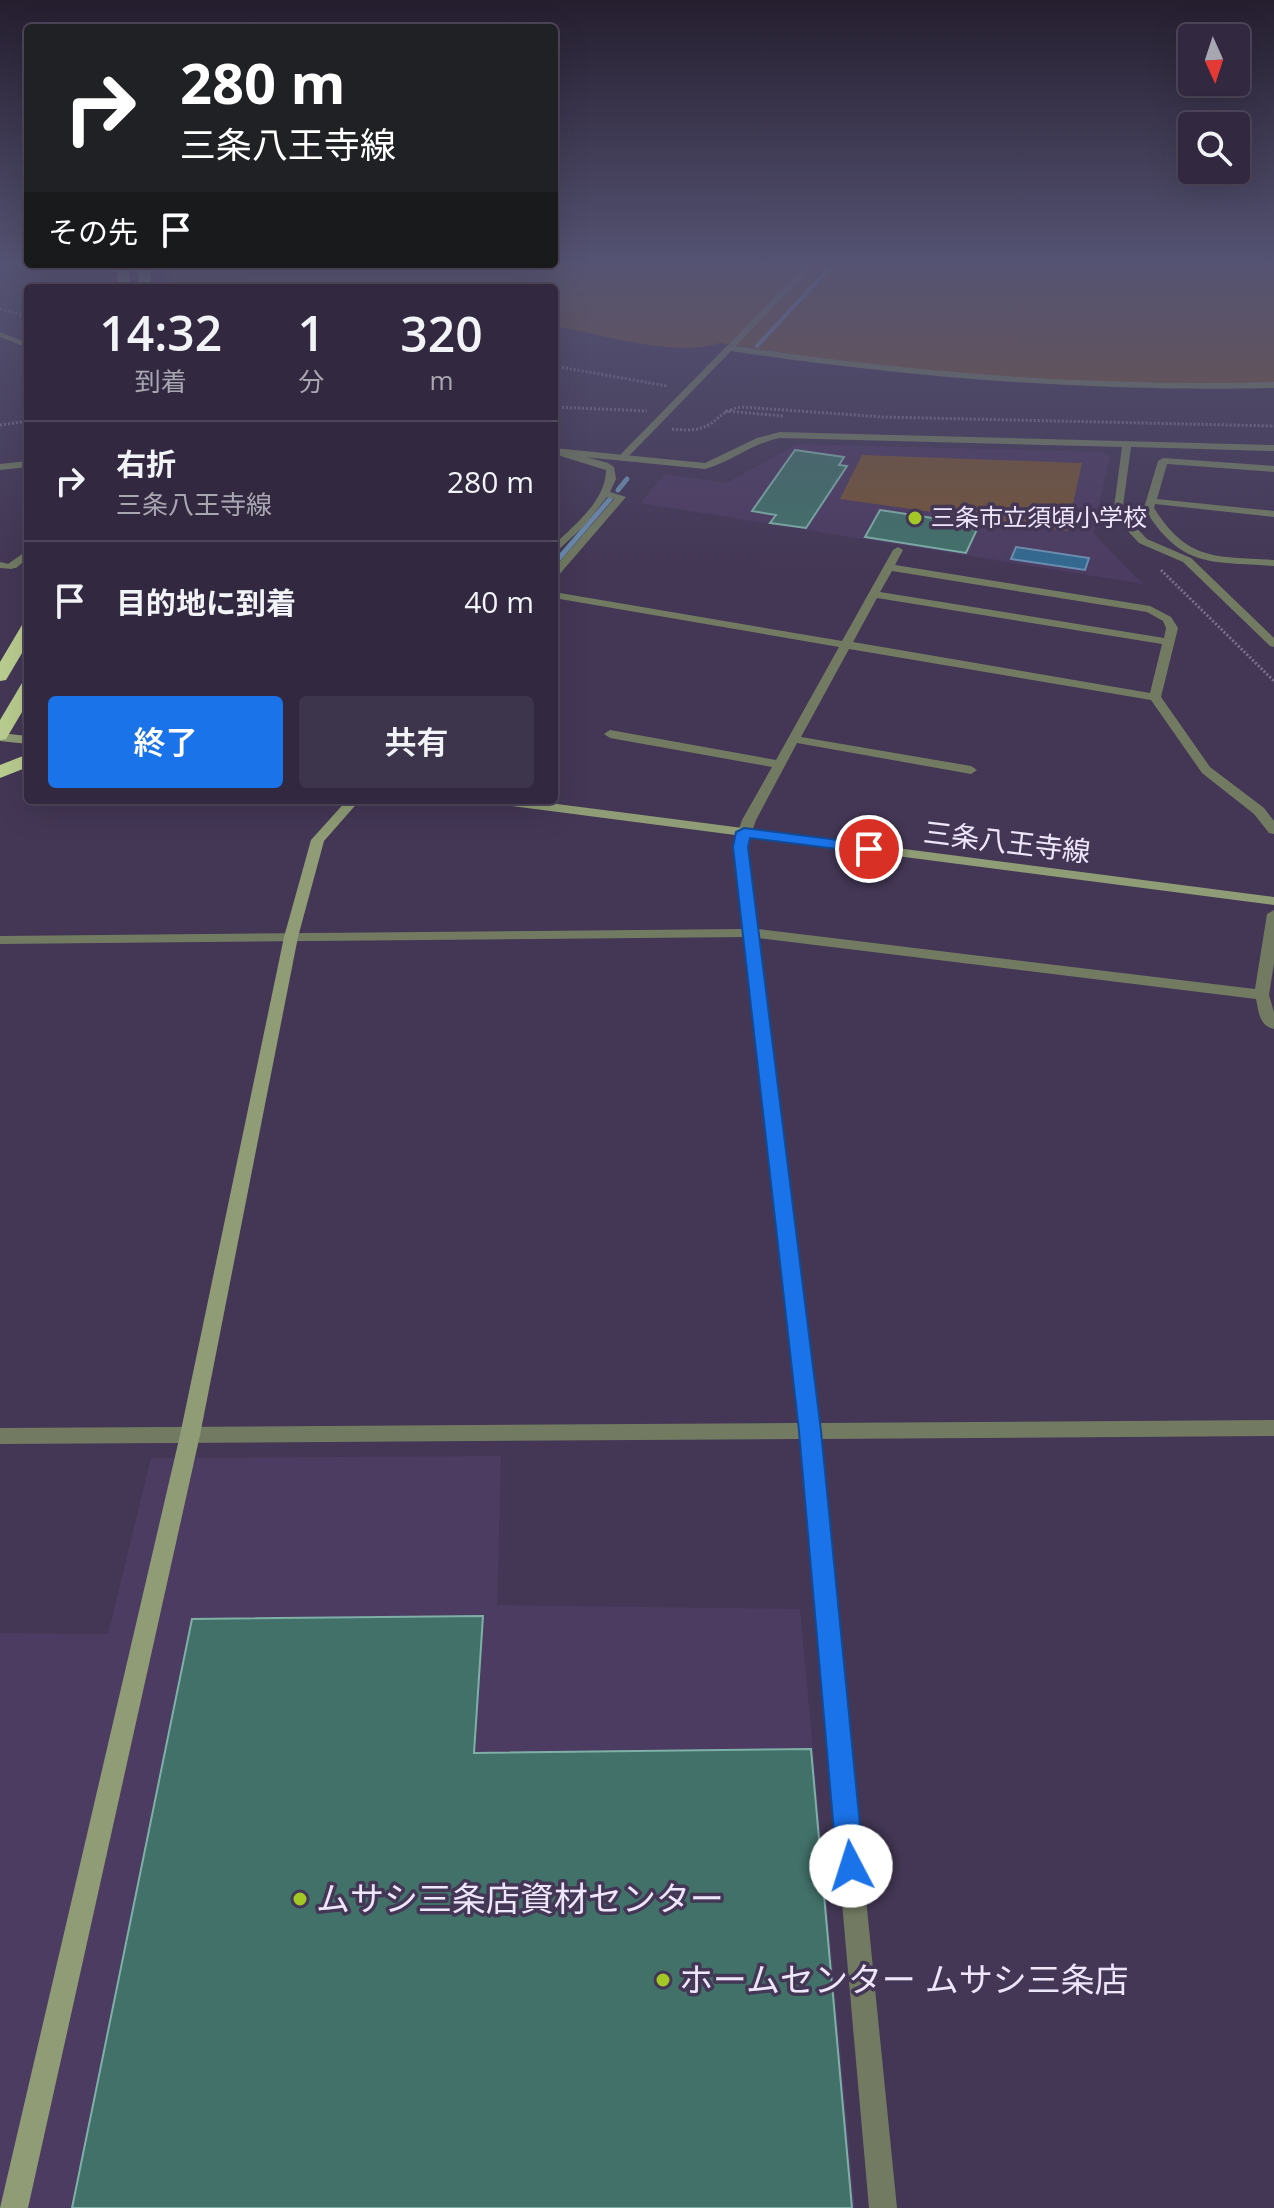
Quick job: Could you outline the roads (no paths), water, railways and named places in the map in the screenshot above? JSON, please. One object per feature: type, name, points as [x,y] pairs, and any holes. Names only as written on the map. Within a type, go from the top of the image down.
[{"type":"highway","points":[[0,652],[8,639],[24,630]]},
{"type":"highway","points":[[0,676],[24,635]]},
{"type":"highway","points":[[0,736],[24,694]]},
{"type":"highway","points":[[0,772],[24,762]]},
{"type":"street","points":[[624,456],[716,364]]},
{"type":"street","points":[[833,364],[962,380],[1196,388],[1274,385]]},
{"type":"street","points":[[558,451],[705,466],[717,463],[768,436],[780,435],[1274,448]]},
{"type":"street","points":[[1127,445],[1117,513],[1143,541],[1188,557],[1274,563]]},
{"type":"street","points":[[558,452],[611,469],[613,477],[605,494],[558,547]]},
{"type":"street","points":[[1274,469],[1163,461],[1149,508],[1163,534],[1274,644]]},
{"type":"street","points":[[0,467],[24,464]]},
{"type":"street","points":[[558,569],[621,497],[605,494]]},
{"type":"street","points":[[1151,501],[1274,514]]},
{"type":"street","points":[[883,2208],[810,1431],[740,847],[744,832],[898,550]]},
{"type":"street","points":[[6,566],[24,555]]},
{"type":"street","points":[[889,567],[1150,609],[1167,619],[1172,628],[1155,697]]},
{"type":"street","points":[[875,594],[1169,642]]},
{"type":"street","points":[[558,596],[1155,697],[1206,770],[1259,811],[1274,830]]},
{"type":"street","points":[[610,734],[780,765]]},
{"type":"street","points":[[0,736],[24,739]]},
{"type":"street","points":[[794,739],[971,770]]},
{"type":"street","points":[[14,2208],[190,1435],[291,937],[318,840],[350,804]]},
{"type":"street","name":"三条八王寺線","points":[[527,804],[1274,901]]},
{"type":"street","points":[[1274,914],[1262,995],[1269,1022],[1274,1024]]},
{"type":"street","points":[[0,940],[751,933],[1262,995]]},
{"type":"street","points":[[0,1436],[1274,1428]]},
{"type":"water","points":[[1016,547],[1089,558],[1085,570],[1011,559]]},
{"type":"waterway","points":[[618,490],[627,479]]},
{"type":"waterway","points":[[558,559],[610,499]]},
{"type":"place","name":"三条市立須頃小学校","points":[[915,518]]},
{"type":"place","name":"ムサシ三条店資材センター","points":[[300,1899]]},
{"type":"place","name":"ホームセンター ムサシ三条店","points":[[663,1980]]}]
